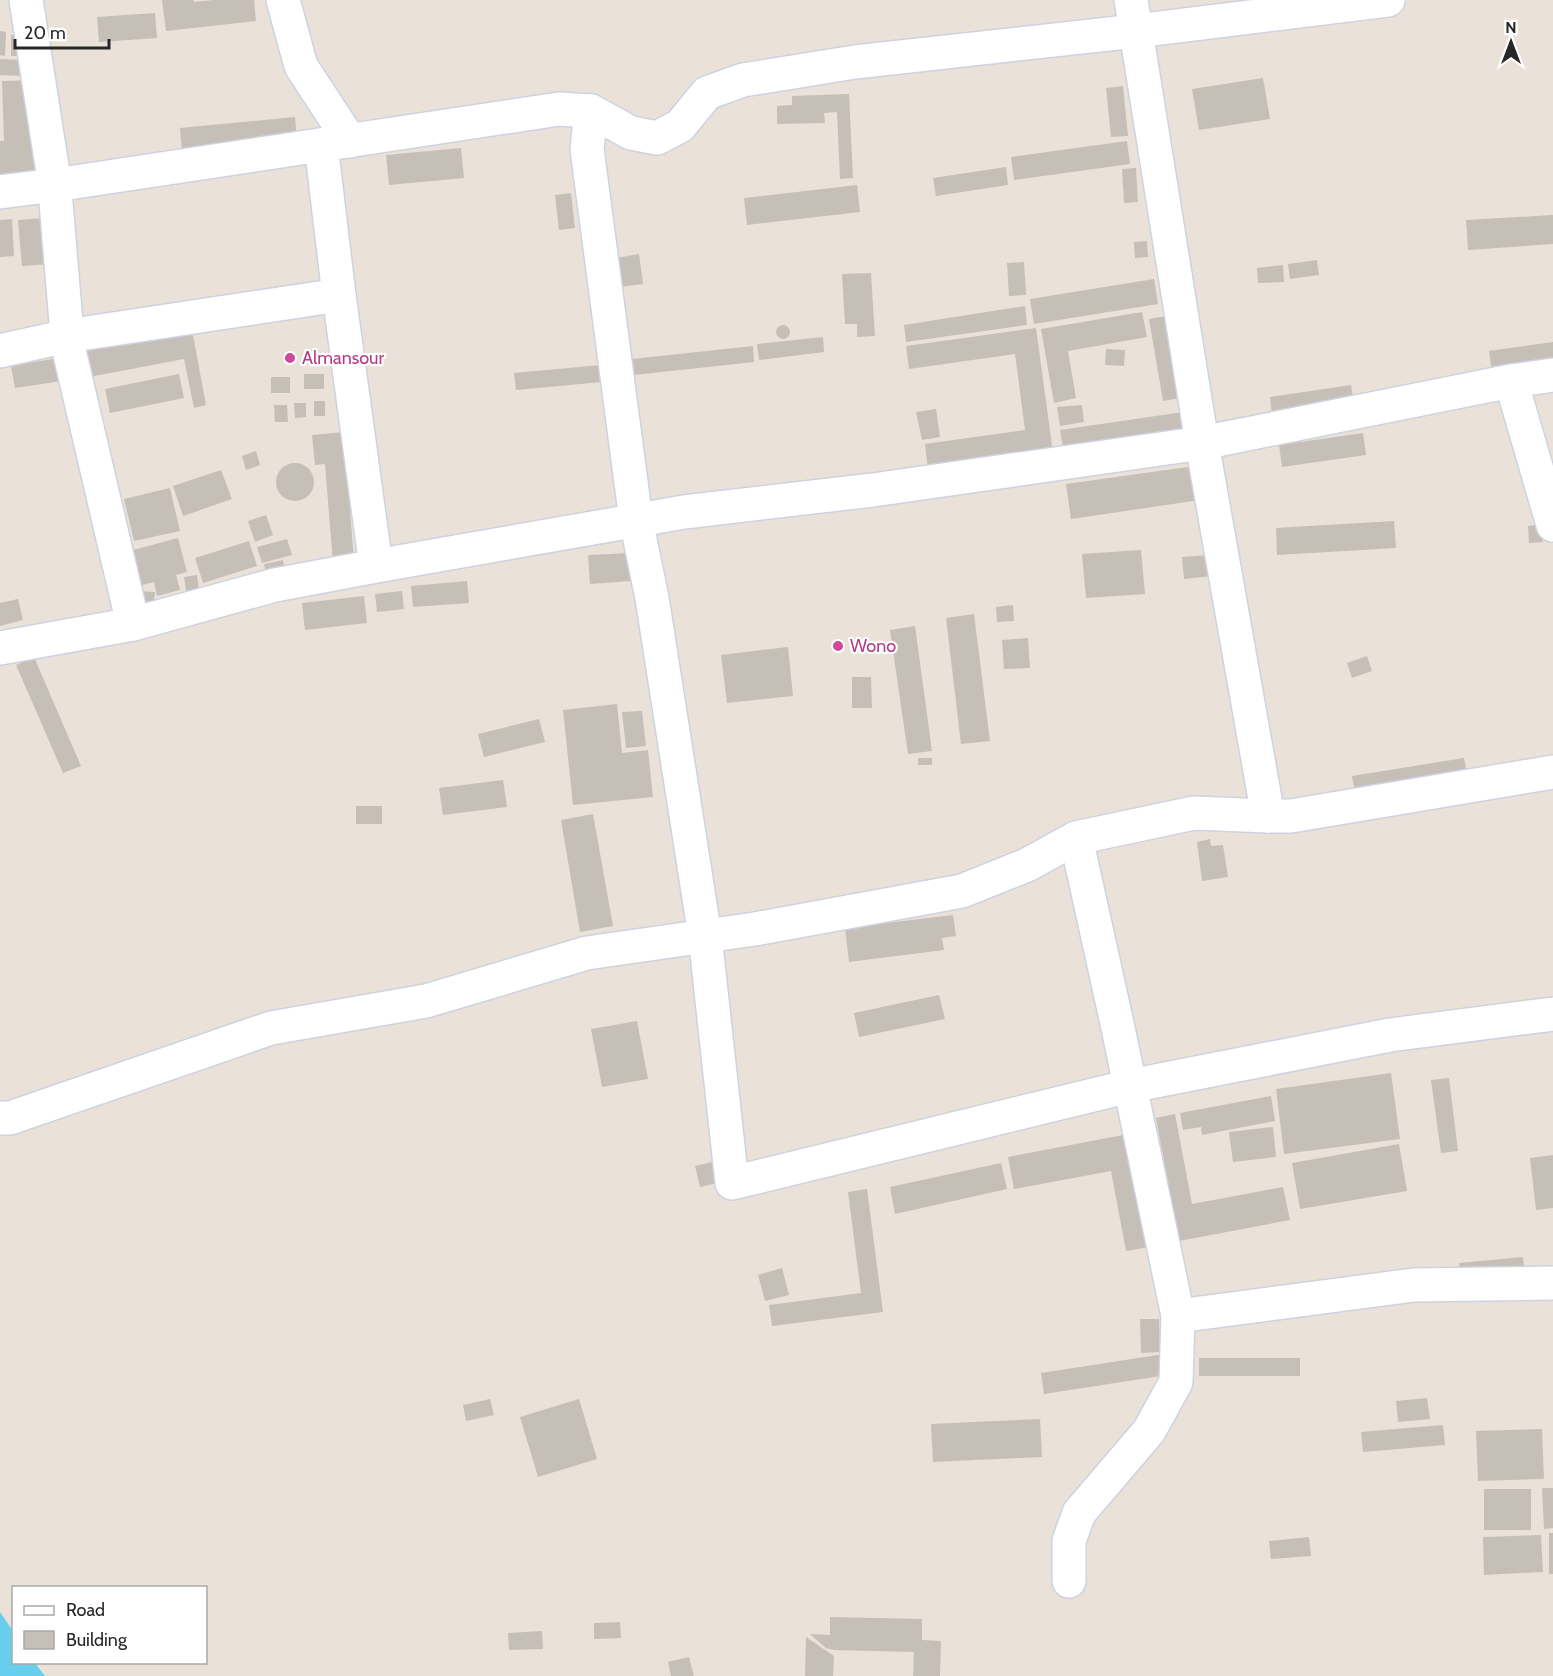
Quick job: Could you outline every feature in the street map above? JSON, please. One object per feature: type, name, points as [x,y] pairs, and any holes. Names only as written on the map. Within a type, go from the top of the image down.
[{"type":"street","points":[[26,0],[55,185],[68,346],[133,624]]},
{"type":"street","points":[[283,0],[301,66],[336,143],[339,295],[376,566]]},
{"type":"street","points":[[0,192],[559,109],[591,111],[631,133],[657,138],[680,126],[707,93],[743,80],[1133,16],[1388,0]]},
{"type":"street","points":[[1133,16],[1202,443],[1268,816]]},
{"type":"street","points":[[591,111],[587,149],[636,520],[654,610],[705,936],[732,1183],[1130,1086],[1390,1035],[1553,1014]]},
{"type":"street","points":[[0,351],[67,336],[339,295]]},
{"type":"street","points":[[0,648],[133,624],[275,585],[636,520],[684,512],[873,490],[1202,443],[1511,381],[1553,375]]},
{"type":"street","points":[[1511,381],[1553,525]]},
{"type":"street","points":[[0,1118],[10,1118],[271,1028],[426,1001],[587,954],[755,929],[962,891],[1027,865],[1076,838],[1194,813],[1291,816],[1553,772]]},
{"type":"street","points":[[1069,1581],[1069,1540],[1079,1513],[1149,1431],[1176,1382],[1178,1316],[1076,838]]},
{"type":"street","points":[[1178,1316],[1414,1285],[1553,1283]]},
{"type":"water","points":[[0,1612],[12,1630],[12,1664],[36,1664],[45,1676],[0,1676]]},
{"type":"building","points":[[162,0],[193,0],[194,2],[254,0],[256,21],[166,31]]},
{"type":"building","points":[[155,13],[157,38],[99,42],[97,17]]},
{"type":"building","points":[[0,31],[6,32],[5,56],[0,55]]},
{"type":"building","points":[[11,35],[23,35],[23,56],[11,56]]},
{"type":"building","points":[[0,59],[25,60],[24,76],[0,75]]},
{"type":"building","points":[[1263,78],[1270,119],[1199,130],[1192,89]]},
{"type":"building","points":[[33,80],[36,173],[0,174],[0,141],[4,141],[2,81]]},
{"type":"building","points":[[1123,86],[1128,136],[1111,137],[1106,88]]},
{"type":"building","points":[[849,94],[853,178],[840,179],[837,112],[824,113],[825,123],[777,124],[777,106],[792,105],[792,96]]},
{"type":"building","points":[[295,117],[297,141],[182,152],[180,128]]},
{"type":"building","points":[[1127,141],[1130,164],[1014,180],[1011,157]]},
{"type":"building","points":[[461,148],[464,178],[389,185],[386,155]]},
{"type":"building","points":[[1006,167],[1008,185],[936,196],[933,178]]},
{"type":"building","points":[[1136,168],[1138,202],[1124,203],[1122,169]]},
{"type":"building","points":[[857,185],[860,212],[747,225],[744,198]]},
{"type":"building","points":[[571,193],[575,228],[559,230],[555,195]]},
{"type":"building","points":[[1553,215],[1553,244],[1468,250],[1466,220]]},
{"type":"building","points":[[44,218],[49,264],[22,266],[18,220]]},
{"type":"building","points":[[12,219],[14,256],[0,257],[0,220]]},
{"type":"building","points":[[1147,241],[1148,257],[1135,258],[1134,242]]},
{"type":"building","points":[[639,254],[643,284],[620,287],[616,258]]},
{"type":"building","points":[[1317,260],[1319,275],[1290,279],[1288,264]]},
{"type":"building","points":[[1024,262],[1026,295],[1009,296],[1007,263]]},
{"type":"building","points":[[1283,265],[1284,282],[1258,283],[1257,268]]},
{"type":"building","points":[[871,273],[875,336],[857,337],[857,324],[845,324],[842,274]]},
{"type":"building","points":[[1154,279],[1158,304],[1034,324],[1030,299]]},
{"type":"building","points":[[1025,306],[1027,325],[906,342],[904,325]]},
{"type":"building","points":[[1142,312],[1147,337],[1068,351],[1076,398],[1054,403],[1041,329]]},
{"type":"building","points":[[1166,316],[1180,398],[1163,401],[1149,319]]},
{"type":"building","points":[[783,325],[788,327],[790,332],[788,337],[783,339],[778,337],[776,332],[778,327]]},
{"type":"building","points":[[1036,328],[1053,453],[928,470],[925,444],[1025,430],[1015,354],[909,369],[906,346]]},
{"type":"building","points":[[192,330],[206,405],[194,408],[184,359],[89,377],[84,350]]},
{"type":"building","points":[[823,337],[824,352],[759,360],[757,344]]},
{"type":"building","points":[[1553,342],[1553,370],[1493,379],[1489,351]]},
{"type":"building","points":[[753,346],[754,362],[634,375],[632,359]]},
{"type":"building","points":[[1106,349],[1125,350],[1124,366],[1105,365]]},
{"type":"building","points":[[58,358],[62,381],[15,388],[11,366]]},
{"type":"building","points":[[601,365],[602,382],[516,390],[514,373]]},
{"type":"building","points":[[179,374],[184,398],[110,413],[105,389]]},
{"type":"building","points":[[304,374],[324,374],[324,389],[304,389]]},
{"type":"building","points":[[271,377],[290,377],[290,393],[271,393]]},
{"type":"building","points":[[1351,385],[1354,403],[1272,415],[1270,397]]},
{"type":"building","points":[[314,401],[325,401],[325,416],[314,416]]},
{"type":"building","points":[[294,403],[306,403],[306,417],[295,418]]},
{"type":"building","points":[[274,405],[287,405],[288,422],[275,422]]},
{"type":"building","points":[[1082,405],[1084,422],[1060,426],[1057,407]]},
{"type":"building","points":[[936,409],[940,437],[922,440],[916,412]]},
{"type":"building","points":[[1183,412],[1186,431],[1063,448],[1060,430]]},
{"type":"building","points":[[344,432],[354,561],[333,563],[325,464],[315,465],[312,435]]},
{"type":"building","points":[[1363,433],[1366,455],[1282,467],[1279,445]]},
{"type":"building","points":[[256,451],[260,465],[246,470],[242,456]]},
{"type":"building","points":[[295,463],[302,464],[308,469],[313,475],[313,489],[308,495],[302,500],[295,501],[288,500],[282,495],[277,489],[276,482],[277,475],[282,469],[288,464]]},
{"type":"building","points":[[1195,466],[1200,500],[1071,519],[1066,484]]},
{"type":"building","points":[[221,470],[232,499],[183,516],[173,486]]},
{"type":"building","points":[[170,488],[180,531],[134,541],[124,499]]},
{"type":"building","points":[[266,515],[273,535],[255,542],[248,521]]},
{"type":"building","points":[[1394,521],[1396,548],[1277,555],[1276,528]]},
{"type":"building","points":[[1541,524],[1543,542],[1529,543],[1528,526]]},
{"type":"building","points":[[178,538],[187,572],[176,575],[180,590],[157,596],[154,582],[135,587],[126,552]]},
{"type":"building","points":[[287,539],[292,555],[262,563],[257,547]]},
{"type":"building","points":[[249,541],[257,566],[203,583],[195,558]]},
{"type":"building","points":[[1141,550],[1145,594],[1086,598],[1082,554]]},
{"type":"building","points":[[629,553],[631,581],[590,584],[588,555]]},
{"type":"building","points":[[1210,555],[1212,576],[1184,579],[1182,557]]},
{"type":"building","points":[[283,560],[286,574],[267,578],[264,564]]},
{"type":"building","points":[[197,575],[199,590],[186,591],[184,577]]},
{"type":"building","points":[[467,581],[469,603],[413,607],[411,586]]},
{"type":"building","points":[[138,591],[155,592],[154,602],[137,601]]},
{"type":"building","points":[[402,591],[404,609],[377,612],[375,594]]},
{"type":"building","points":[[364,596],[367,623],[305,630],[302,603]]},
{"type":"building","points":[[18,599],[23,620],[0,626],[0,603]]},
{"type":"building","points":[[1013,605],[1014,621],[997,622],[996,607]]},
{"type":"building","points":[[974,614],[990,741],[961,744],[946,618]]},
{"type":"building","points":[[915,626],[932,751],[908,754],[890,630]]},
{"type":"building","points":[[1028,638],[1030,668],[1004,669],[1002,640]]},
{"type":"building","points":[[788,647],[793,696],[727,703],[721,655]]},
{"type":"building","points":[[1367,656],[1372,671],[1352,678],[1347,663]]},
{"type":"building","points":[[34,657],[81,766],[63,773],[16,665]]},
{"type":"building","points":[[852,677],[871,677],[872,708],[852,708]]},
{"type":"building","points":[[617,704],[622,753],[648,750],[653,797],[573,805],[563,710]]},
{"type":"building","points":[[642,711],[646,746],[626,748],[622,712]]},
{"type":"building","points":[[539,719],[545,742],[484,757],[478,734]]},
{"type":"building","points":[[918,758],[932,758],[932,765],[918,765]]},
{"type":"building","points":[[1464,758],[1467,775],[1355,792],[1352,776]]},
{"type":"building","points":[[503,780],[507,807],[443,815],[439,788]]},
{"type":"building","points":[[356,806],[382,806],[382,824],[356,824]]},
{"type":"building","points":[[593,814],[613,926],[580,932],[561,820]]},
{"type":"building","points":[[1210,839],[1211,846],[1223,845],[1228,877],[1202,881],[1197,842]]},
{"type":"building","points":[[953,915],[956,936],[942,938],[944,950],[849,962],[845,928]]},
{"type":"building","points":[[939,995],[945,1019],[859,1037],[854,1013]]},
{"type":"building","points":[[637,1021],[648,1079],[602,1087],[591,1029]]},
{"type":"building","points":[[1391,1073],[1400,1139],[1284,1154],[1276,1089]]},
{"type":"building","points":[[1449,1078],[1458,1151],[1441,1153],[1431,1080]]},
{"type":"building","points":[[1271,1096],[1275,1121],[1202,1135],[1201,1127],[1183,1130],[1180,1113]]},
{"type":"building","points":[[1175,1114],[1192,1204],[1283,1187],[1290,1220],[1179,1241],[1156,1118]]},
{"type":"building","points":[[1273,1127],[1276,1157],[1233,1162],[1229,1132]]},
{"type":"building","points":[[1128,1134],[1149,1247],[1126,1251],[1111,1171],[1014,1189],[1008,1157]]},
{"type":"building","points":[[1399,1144],[1407,1191],[1300,1209],[1292,1163]]},
{"type":"building","points":[[1553,1155],[1553,1208],[1536,1210],[1530,1158]]},
{"type":"building","points":[[725,1159],[730,1180],[700,1187],[695,1166]]},
{"type":"building","points":[[1001,1163],[1007,1189],[895,1214],[890,1187]]},
{"type":"building","points":[[867,1189],[883,1312],[772,1326],[769,1305],[861,1293],[848,1192]]},
{"type":"building","points":[[1523,1257],[1525,1276],[1461,1281],[1459,1263]]},
{"type":"building","points":[[782,1268],[789,1295],[765,1301],[758,1275]]},
{"type":"building","points":[[1140,1319],[1159,1319],[1160,1352],[1141,1353]]},
{"type":"building","points":[[1164,1354],[1167,1375],[1044,1394],[1041,1373]]},
{"type":"building","points":[[1199,1358],[1300,1358],[1300,1376],[1199,1376]]},
{"type":"building","points":[[1427,1398],[1430,1419],[1398,1422],[1396,1401]]},
{"type":"building","points":[[490,1399],[494,1415],[466,1421],[463,1405]]},
{"type":"building","points":[[579,1399],[597,1459],[538,1477],[520,1417]]},
{"type":"building","points":[[1040,1419],[1042,1457],[933,1462],[931,1424]]},
{"type":"building","points":[[1443,1425],[1445,1445],[1363,1452],[1361,1432]]},
{"type":"building","points":[[1542,1429],[1544,1479],[1478,1481],[1476,1431]]},
{"type":"building","points":[[1542,1488],[1553,1488],[1553,1528],[1544,1529]]},
{"type":"building","points":[[1484,1489],[1531,1489],[1531,1530],[1484,1530]]},
{"type":"building","points":[[1549,1533],[1553,1533],[1553,1574],[1549,1574]]},
{"type":"building","points":[[1541,1535],[1543,1572],[1484,1575],[1483,1537]]},
{"type":"building","points":[[1309,1537],[1311,1556],[1271,1559],[1269,1541]]},
{"type":"building","points":[[830,1617],[922,1619],[922,1640],[941,1641],[940,1676],[913,1676],[914,1652],[826,1648],[810,1634],[830,1635]]},
{"type":"building","points":[[620,1622],[621,1638],[594,1639],[594,1623]]},
{"type":"building","points":[[542,1631],[543,1649],[509,1650],[508,1633]]},
{"type":"building","points":[[806,1637],[834,1656],[833,1676],[805,1676]]},
{"type":"building","points":[[689,1657],[694,1676],[671,1676],[668,1662]]},
{"type":"place","name":"Almansour","points":[[290,358]]},
{"type":"place","name":"Wono","points":[[838,646]]}]
